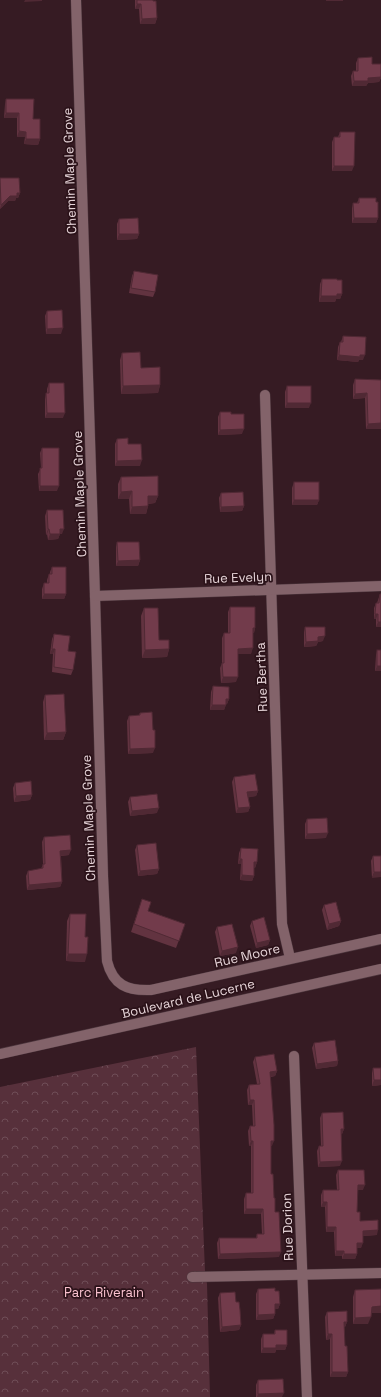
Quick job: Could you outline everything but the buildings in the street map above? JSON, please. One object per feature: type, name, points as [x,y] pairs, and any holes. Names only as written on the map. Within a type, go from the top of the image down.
[{"type":"street","name":"Chemin Maple Grove","points":[[76,0],[107,961],[109,970],[120,984]]},
{"type":"street","name":"Rue Bertha","points":[[265,395],[282,924],[290,958]]},
{"type":"street","name":"Rue Evelyn","points":[[95,596],[381,586]]},
{"type":"street","name":"Rue Moore","points":[[120,984],[127,988],[151,990],[381,939]]},
{"type":"street","name":"Boulevard de Lucerne","points":[[0,1054],[381,968]]},
{"type":"street","name":"Rue Dorion","points":[[294,1056],[307,1397]]},
{"type":"street","points":[[192,1278],[381,1273]]},
{"type":"green space","name":"Parc Riverain","points":[[196,1047],[205,1272],[207,1284],[210,1397],[0,1397],[0,1087]]}]
